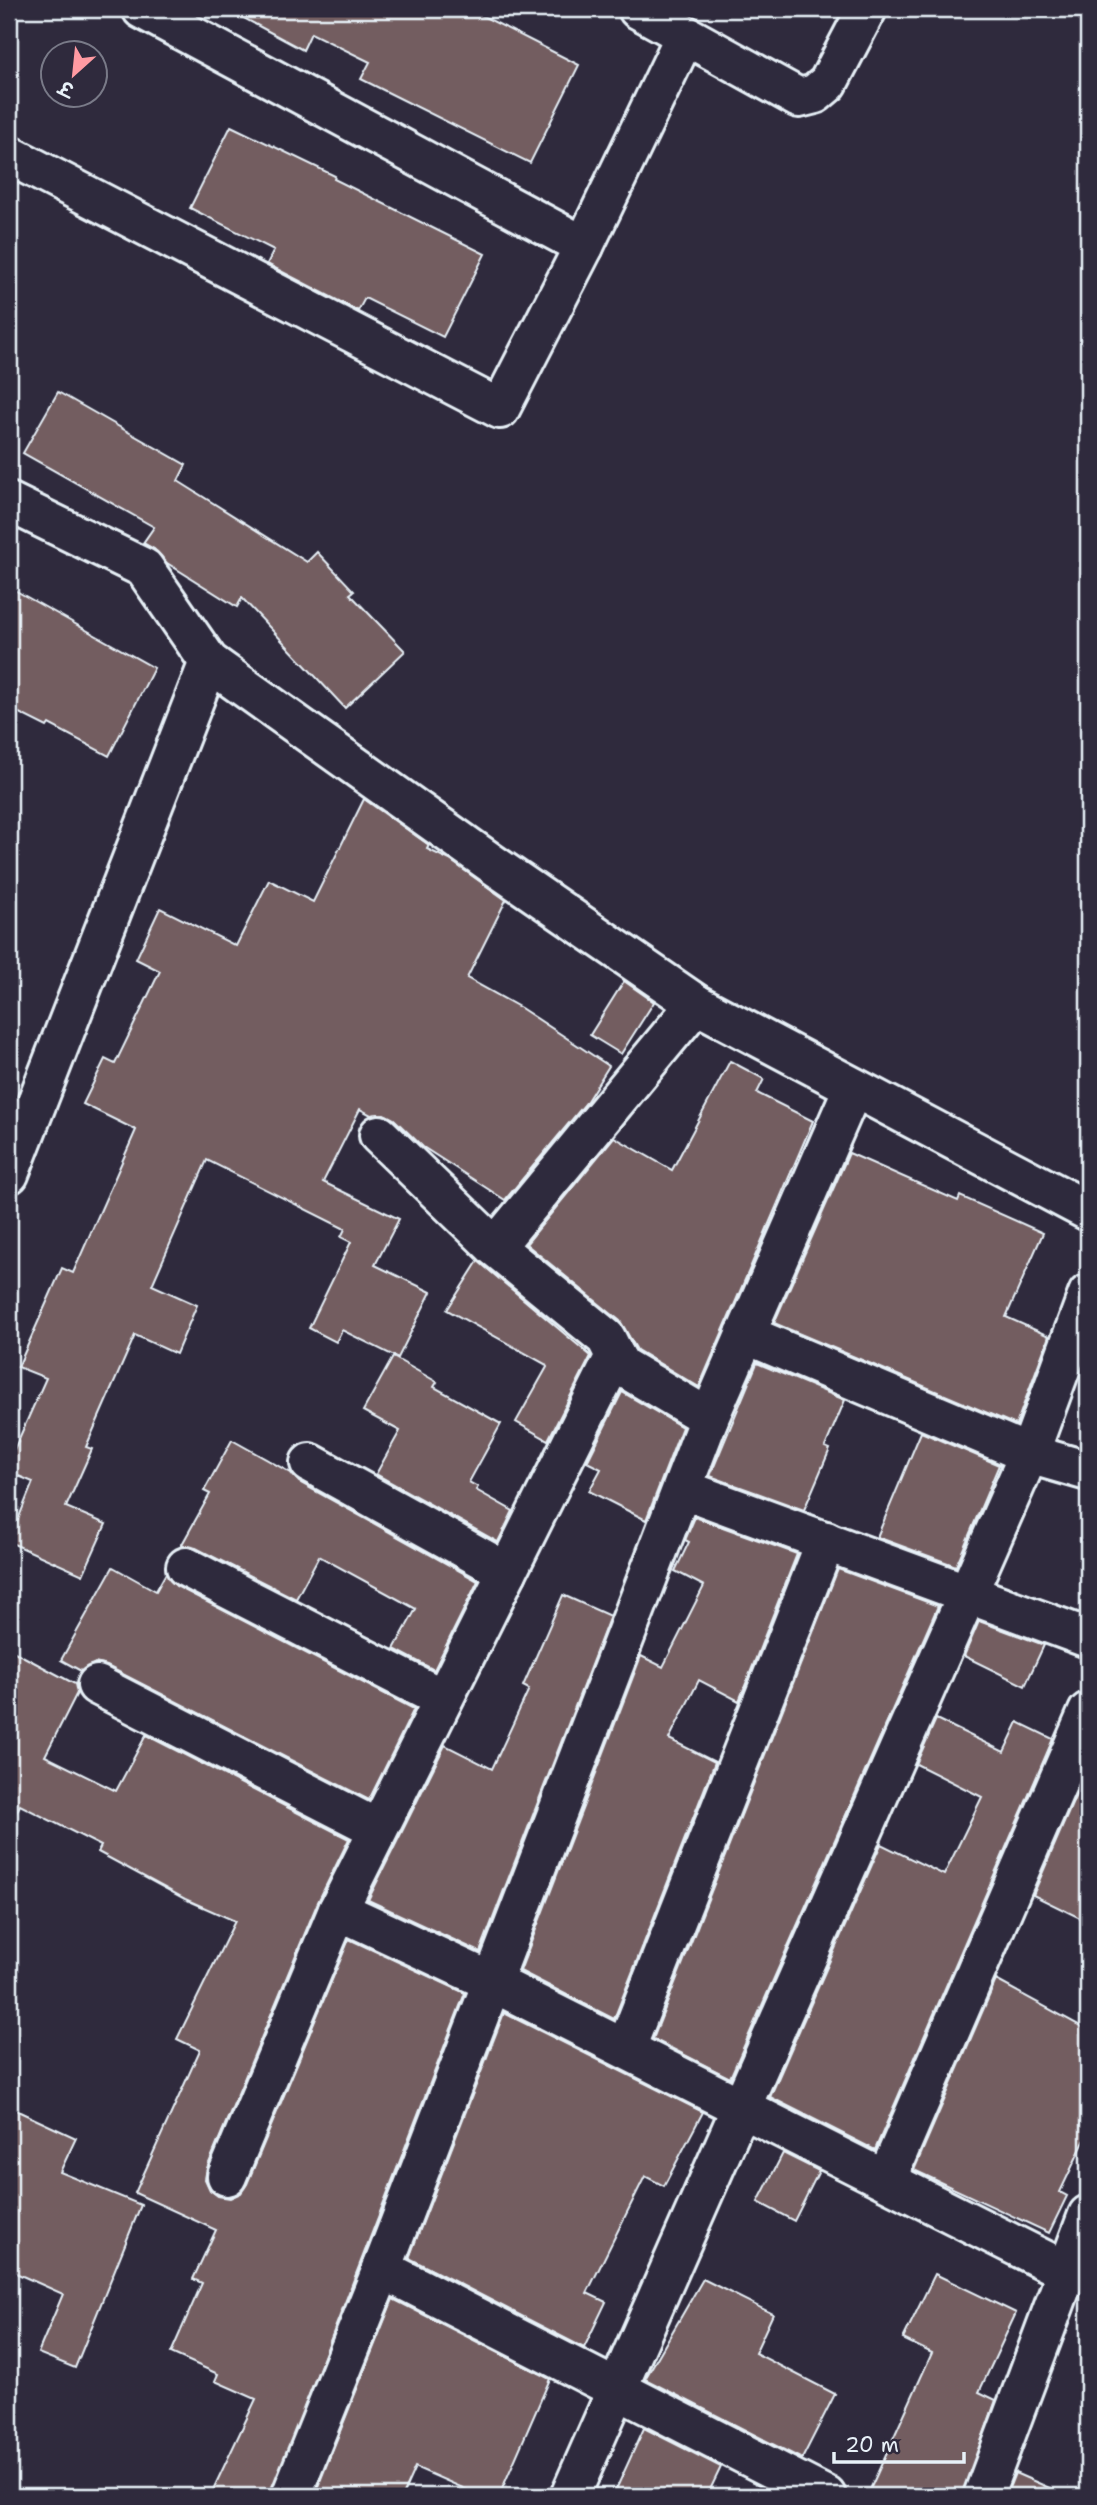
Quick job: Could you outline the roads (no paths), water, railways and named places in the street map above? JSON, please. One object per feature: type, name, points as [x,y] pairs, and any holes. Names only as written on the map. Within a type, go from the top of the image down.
[{"type":"street","points":[[142,9],[584,246]]},
{"type":"street","points":[[638,9],[799,98],[815,94],[828,83],[867,9]]},
{"type":"street","points":[[9,155],[500,409],[584,246],[685,36]]},
{"type":"street","points":[[9,502],[144,568],[209,662],[491,863],[696,1004],[1088,1210]]},
{"type":"street","points":[[9,1174],[209,662]]},
{"type":"street","points":[[495,1247],[696,1004]]},
{"type":"street","points":[[290,2496],[382,2269],[684,1489],[709,1418],[853,1088]]},
{"type":"street","points":[[379,1135],[495,1247],[606,1338],[621,1366],[709,1418]]},
{"type":"street","points":[[570,2496],[1029,1454],[1088,1294]]},
{"type":"street","points":[[745,1334],[1029,1454],[1088,1471]]},
{"type":"street","points":[[227,2176],[338,1910],[615,1356]]},
{"type":"street","points":[[310,1462],[507,1572]]},
{"type":"street","points":[[684,1489],[1088,1637]]},
{"type":"street","points":[[626,2048],[826,1541]]},
{"type":"street","points":[[186,1567],[443,1699]]},
{"type":"street","points":[[97,1685],[378,1829]]},
{"type":"street","points":[[886,2180],[1088,1712]]},
{"type":"street","points":[[338,1910],[626,2048],[1068,2272]]},
{"type":"street","points":[[983,2496],[1088,2215]]},
{"type":"street","points":[[382,2269],[616,2391],[826,2496]]}]
